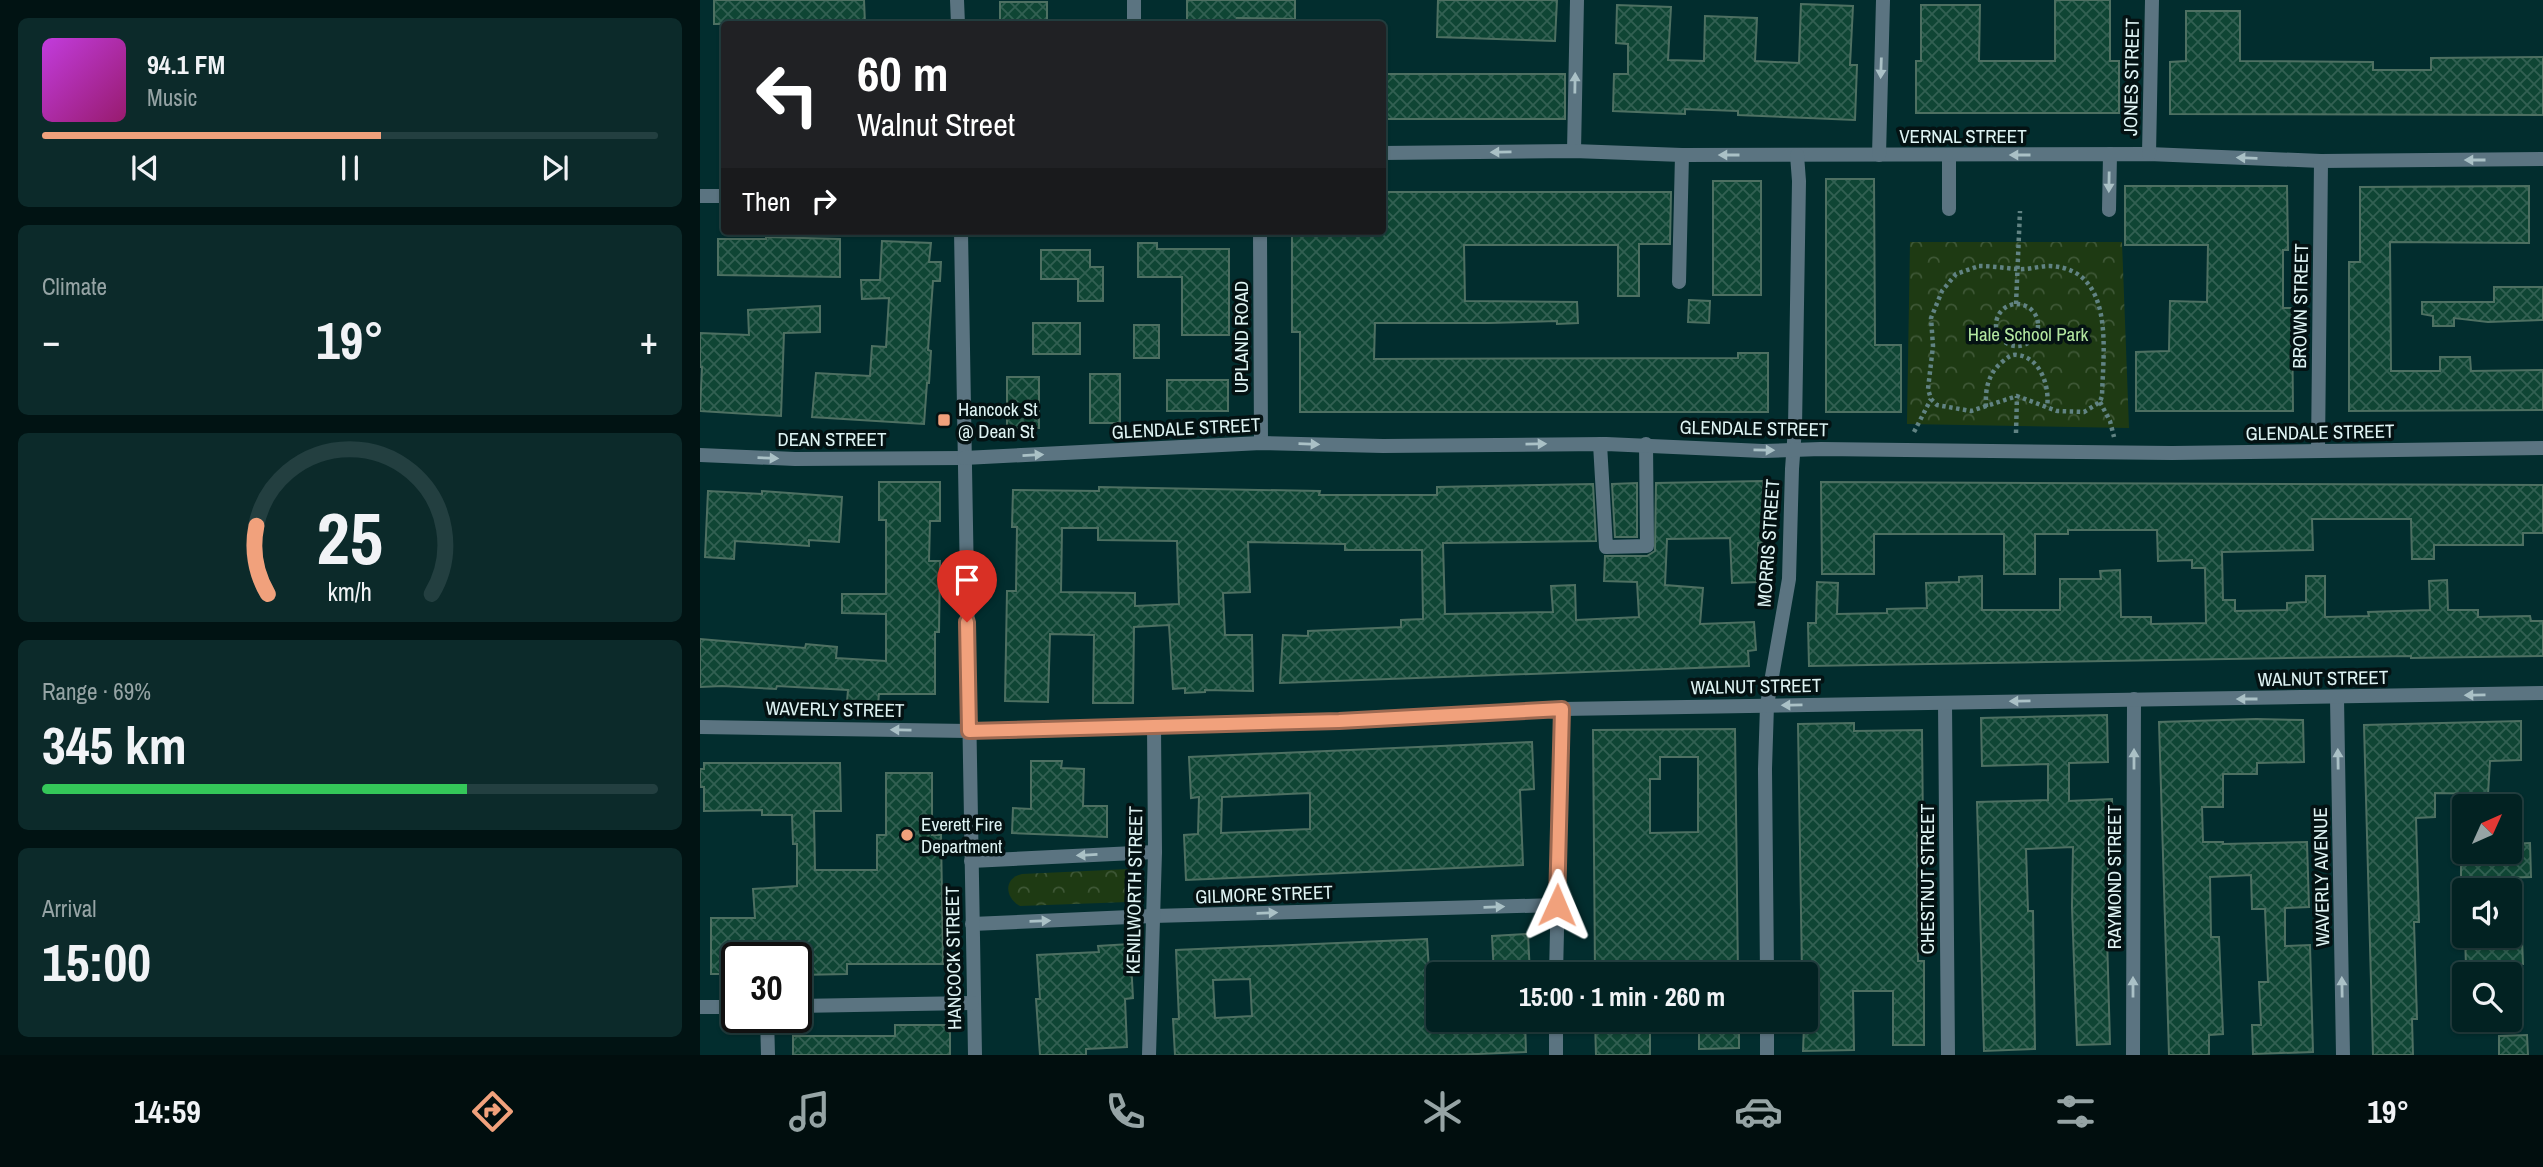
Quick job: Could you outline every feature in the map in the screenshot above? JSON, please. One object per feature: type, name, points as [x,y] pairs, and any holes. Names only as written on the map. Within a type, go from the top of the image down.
[{"type":"street","points":[[957,0],[958,21]]},
{"type":"street","points":[[1134,0],[1134,21]]},
{"type":"street","points":[[1574,151],[1577,0]]},
{"type":"street","points":[[1879,155],[1883,0]]},
{"type":"street","name":"JONES STREET","points":[[2149,154],[2152,0]]},
{"type":"street","name":"VERNAL STREET","points":[[1386,153],[1574,151],[1682,155],[2149,154],[2321,161],[2543,159]]},
{"type":"street","points":[[2109,210],[2110,154]]},
{"type":"street","points":[[1679,282],[1682,155]]},
{"type":"street","name":"MORRIS STREET","points":[[1767,962],[1767,705],[1789,579],[1796,428],[1797,155]]},
{"type":"street","points":[[1949,155],[1949,209]]},
{"type":"street","name":"BROWN STREET","points":[[2318,451],[2321,161]]},
{"type":"street","points":[[700,196],[721,196]]},
{"type":"street","name":"HANCOCK STREET","points":[[961,235],[972,1003],[975,1055]]},
{"type":"street","name":"UPLAND ROAD","points":[[1260,235],[1261,443]]},
{"type":"street","name":"GLENDALE STREET","points":[[964,458],[1261,443],[1382,446],[1646,444],[1762,451],[1911,449],[2015,452],[2543,448]]},
{"type":"street","points":[[1600,444],[1606,547],[1647,547],[1646,444]]},
{"type":"street","name":"DEAN STREET","points":[[700,455],[795,459],[964,458]]},
{"type":"street","name":"WALNUT STREET","points":[[969,731],[1339,721],[1562,709],[2543,693]]},
{"type":"street","name":"WAVERLY AVENUE","points":[[2337,698],[2343,1055]]},
{"type":"street","name":"RAYMOND STREET","points":[[2133,1055],[2134,699]]},
{"type":"street","name":"CHESTNUT STREET","points":[[1945,702],[1948,1055]]},
{"type":"street","points":[[1556,962],[1562,709]]},
{"type":"street","name":"KENILWORTH STREET","points":[[1149,1055],[1155,852],[1154,726]]},
{"type":"street","name":"WAVERLY STREET","points":[[700,727],[969,731]]},
{"type":"street","points":[[971,861],[1155,852]]},
{"type":"street","name":"GILMORE STREET","points":[[972,924],[1153,916],[1557,905]]},
{"type":"street","points":[[812,1006],[972,1003]]},
{"type":"street","points":[[700,1007],[721,1007]]},
{"type":"street","points":[[1556,1032],[1556,1055]]},
{"type":"street","points":[[1767,1032],[1767,1055]]},
{"type":"street","points":[[767,1033],[768,1055]]},
{"type":"path","points":[[2016,304],[2020,211]]},
{"type":"path","points":[[1979,265],[2019,269],[2052,266],[2079,275],[2093,288],[2104,324],[2100,402],[2084,412],[2057,411],[2018,396],[1971,411],[1937,405],[1931,399],[1928,389],[1934,346],[1931,318],[1942,291],[1956,274],[1979,265]]},
{"type":"path","points":[[2016,304],[2031,309],[2038,324],[2031,340],[2017,346],[2002,339],[1996,324],[2003,310],[2016,304]]},
{"type":"path","points":[[2016,354],[2017,346]]},
{"type":"path","points":[[1986,407],[1988,379],[1998,366],[2016,354],[2028,359],[2042,375],[2048,386],[2047,407]]},
{"type":"path","points":[[2015,452],[2018,396]]},
{"type":"path","points":[[1911,449],[1915,428],[1931,399]]},
{"type":"path","points":[[2100,402],[2110,421]]},
{"type":"green space","name":"Hale School Park","points":[[1910,242],[2122,242],[2129,428],[1907,424]]},
{"type":"green space","points":[[1129,869],[1140,877],[1142,886],[1136,899],[1128,902],[1020,906],[1011,898],[1008,888],[1016,876],[1022,874]]},
{"type":"building","points":[[714,0],[864,0],[865,21],[721,21],[721,24],[714,24]]},
{"type":"building","points":[[1187,0],[1295,0],[1295,19],[1187,21]]},
{"type":"building","points":[[1438,0],[1557,0],[1555,41],[1437,37]]},
{"type":"building","points":[[2055,0],[2110,0],[2110,61],[2119,61],[2119,113],[1916,113],[1916,61],[1921,61],[1921,5],[1980,5],[1979,61],[2055,61]]},
{"type":"building","points":[[1000,2],[1047,2],[1047,21],[1000,21]]},
{"type":"building","points":[[1801,4],[1853,6],[1850,65],[1857,65],[1855,120],[1738,115],[1738,111],[1685,109],[1685,114],[1613,111],[1614,74],[1628,74],[1628,44],[1616,43],[1617,5],[1671,7],[1668,60],[1704,61],[1705,16],[1757,18],[1755,61],[1799,63]]},
{"type":"building","points":[[2186,11],[2240,11],[2240,61],[2373,62],[2373,70],[2431,70],[2431,58],[2543,57],[2543,115],[2170,114],[2170,62],[2186,61]]},
{"type":"building","points":[[1387,74],[1565,74],[1565,119],[1387,119]]},
{"type":"building","points":[[1826,179],[1874,179],[1875,345],[1901,345],[1901,412],[1826,412]]},
{"type":"building","points":[[1713,181],[1761,181],[1761,295],[1713,295]]},
{"type":"building","points":[[2125,186],[2287,186],[2288,250],[2283,250],[2283,308],[2292,308],[2293,411],[2136,411],[2136,352],[2169,351],[2170,301],[2207,302],[2208,245],[2125,245]]},
{"type":"building","points":[[2529,186],[2529,243],[2390,242],[2391,371],[2440,371],[2440,357],[2470,357],[2471,371],[2543,370],[2543,410],[2349,411],[2349,262],[2360,262],[2360,187]]},
{"type":"building","points":[[1386,192],[1671,192],[1670,244],[1639,244],[1639,296],[1618,296],[1618,245],[1464,245],[1465,301],[1577,302],[1578,323],[1375,323],[1374,359],[1738,358],[1738,353],[1768,353],[1768,412],[1300,412],[1300,332],[1292,332],[1292,235],[1386,235]]},
{"type":"building","points":[[718,239],[840,239],[840,277],[718,275]]},
{"type":"building","points":[[882,241],[931,243],[929,262],[941,262],[940,281],[933,281],[928,350],[931,351],[929,383],[924,424],[812,417],[816,373],[870,376],[872,346],[886,347],[889,298],[862,299],[861,280],[880,280]]},
{"type":"building","points":[[1138,243],[1157,243],[1157,249],[1229,249],[1229,335],[1182,335],[1182,277],[1138,277]]},
{"type":"building","points":[[1041,250],[1090,250],[1090,267],[1103,267],[1103,301],[1078,301],[1078,279],[1041,279]]},
{"type":"building","points":[[2494,287],[2543,287],[2543,320],[2488,322],[2454,318],[2454,326],[2433,326],[2433,316],[2422,314],[2422,302],[2494,302]]},
{"type":"building","points":[[1689,300],[1710,301],[1709,323],[1688,322]]},
{"type":"building","points":[[820,306],[820,332],[784,333],[781,416],[700,411],[700,333],[749,335],[748,310]]},
{"type":"building","points":[[1033,323],[1080,323],[1080,354],[1033,354]]},
{"type":"building","points":[[1134,325],[1159,325],[1159,358],[1134,358]]},
{"type":"building","points":[[1090,374],[1120,374],[1120,423],[1090,423]]},
{"type":"building","points":[[1007,377],[1039,377],[1039,428],[1007,428]]},
{"type":"building","points":[[1167,380],[1228,380],[1228,411],[1167,411]]},
{"type":"building","points":[[1763,481],[1764,542],[1758,543],[1759,582],[1732,583],[1730,538],[1667,539],[1665,585],[1703,588],[1700,624],[1754,622],[1756,650],[1748,651],[1749,666],[1280,683],[1283,635],[1308,636],[1308,631],[1401,627],[1401,620],[1423,619],[1422,550],[1345,550],[1345,544],[1248,542],[1250,592],[1223,593],[1225,635],[1252,635],[1253,691],[1205,690],[1185,693],[1185,688],[1173,689],[1169,625],[1134,627],[1133,703],[1093,703],[1094,635],[1050,634],[1048,702],[1005,701],[1007,591],[1016,591],[1017,527],[1012,527],[1013,490],[1099,491],[1099,487],[1320,491],[1319,495],[1437,495],[1437,487],[1593,484],[1596,541],[1443,543],[1445,614],[1553,612],[1551,586],[1575,585],[1576,620],[1639,617],[1637,582],[1604,581],[1605,556],[1647,556],[1655,551],[1656,483]],"holes":[[[1062,528],[1098,528],[1098,540],[1177,541],[1179,604],[1135,606],[1135,593],[1061,592]]]},
{"type":"building","points":[[879,482],[940,482],[940,521],[930,521],[929,561],[940,561],[939,632],[935,632],[935,694],[879,694],[878,704],[847,702],[848,690],[777,686],[776,689],[700,687],[700,639],[805,648],[806,644],[837,647],[836,658],[886,661],[886,614],[842,613],[842,594],[886,594],[886,520],[879,520]]},
{"type":"building","points":[[1821,482],[2543,485],[2543,533],[2523,533],[2523,545],[2434,545],[2434,559],[2412,559],[2411,519],[2312,519],[2313,550],[2222,552],[2223,600],[2235,600],[2235,611],[2287,610],[2287,603],[2306,602],[2306,576],[2325,576],[2325,617],[2369,616],[2368,612],[2430,610],[2429,581],[2447,580],[2448,610],[2478,610],[2478,617],[2530,616],[2531,621],[2543,621],[2543,656],[1809,666],[1808,623],[1816,623],[1817,582],[1838,583],[1837,614],[1887,613],[1887,609],[1927,608],[1926,583],[1959,582],[1959,577],[1982,576],[1982,610],[2060,610],[2060,579],[2101,579],[2100,571],[2120,570],[2121,617],[2151,617],[2151,624],[2206,623],[2205,568],[2192,568],[2192,560],[2158,561],[2157,530],[2068,530],[2068,534],[2035,534],[2035,574],[2004,574],[2004,534],[1874,534],[1874,574],[1822,574]]},
{"type":"building","points":[[1637,483],[1637,537],[1615,537],[1612,484]]},
{"type":"building","points":[[708,491],[762,494],[762,491],[842,497],[839,542],[809,540],[809,546],[735,541],[734,559],[705,557]]},
{"type":"building","points":[[2107,715],[2108,762],[2069,763],[2069,801],[2112,799],[2113,831],[2108,831],[2106,900],[2110,1044],[2077,1045],[2072,907],[2073,847],[2026,849],[2028,911],[2033,911],[2035,1049],[1984,1051],[1977,802],[2048,800],[2048,764],[1982,766],[1981,718]]},
{"type":"building","points":[[2303,720],[2304,762],[2257,763],[2257,774],[2223,774],[2223,807],[2202,807],[2203,842],[2307,842],[2309,907],[2285,908],[2285,946],[2310,945],[2313,1052],[2253,1054],[2252,1025],[2261,1025],[2259,982],[2268,982],[2265,909],[2252,909],[2251,875],[2210,877],[2211,937],[2219,937],[2223,1034],[2209,1035],[2209,1055],[2169,1055],[2159,722]]},
{"type":"building","points":[[2521,721],[2521,760],[2490,761],[2488,794],[2435,793],[2435,817],[2416,818],[2419,922],[2414,922],[2417,1019],[2412,1019],[2413,1055],[2373,1055],[2364,725]]},
{"type":"building","points":[[1854,723],[1854,731],[1922,730],[1923,833],[1917,833],[1917,907],[1918,961],[1924,961],[1924,1045],[1893,1045],[1893,991],[1853,991],[1854,1050],[1803,1051],[1804,1032],[1818,1032],[1818,962],[1802,962],[1798,724]]},
{"type":"building","points":[[1735,729],[1738,962],[1595,962],[1593,730]],"holes":[[[1660,757],[1698,757],[1698,832],[1650,833],[1650,779],[1660,779]]]},
{"type":"building","points":[[1532,742],[1534,789],[1520,790],[1523,865],[1186,880],[1184,835],[1198,834],[1199,797],[1191,798],[1189,757]],"holes":[[[1310,793],[1310,829],[1221,833],[1222,797]]]},
{"type":"building","points":[[1031,761],[1062,761],[1061,768],[1084,769],[1083,806],[1107,806],[1107,837],[1012,833],[1013,808],[1031,809]]},
{"type":"building","points":[[704,763],[840,763],[841,811],[814,811],[815,870],[877,870],[877,835],[886,835],[886,773],[932,773],[932,835],[941,835],[943,964],[847,964],[847,974],[812,975],[812,942],[721,942],[721,974],[711,974],[711,918],[755,918],[753,889],[797,886],[797,844],[793,844],[792,815],[762,815],[762,810],[704,811],[704,787],[700,787],[700,769],[704,769]]},
{"type":"building","points":[[2522,843],[2530,843],[2531,877],[2461,878],[2461,864],[2522,864]]},
{"type":"building","points":[[1528,934],[1529,962],[1493,962],[1492,936]]},
{"type":"building","points":[[2522,936],[2523,964],[2466,962],[2465,948],[2522,948]]},
{"type":"building","points":[[1427,939],[1426,1032],[1525,1032],[1526,1052],[1454,1055],[1175,1055],[1173,1019],[1179,1019],[1176,950]],"holes":[[[1250,979],[1252,1016],[1215,1018],[1213,980]]]},
{"type":"building","points":[[1130,944],[1133,998],[1125,999],[1127,1047],[1086,1049],[1086,1055],[1040,1055],[1036,999],[1040,999],[1037,955],[1099,952],[1098,946]]},
{"type":"building","points":[[895,1025],[950,1025],[950,1055],[793,1055],[793,1036],[895,1036]]},
{"type":"building","points":[[1595,1032],[1650,1032],[1650,1055],[1596,1055]]},
{"type":"building","points":[[1699,1032],[1739,1032],[1739,1048],[1699,1049]]},
{"type":"building","points":[[2527,1035],[2528,1055],[2499,1055],[2499,1036]]},
{"type":"place","name":"Hancock St @ Dean St","points":[[944,420]]},
{"type":"place","name":"Everett Fire Department","points":[[907,835]]},
{"type":"route","points":[[967,622],[969,731],[1339,721],[1562,709],[1557,905]]}]
